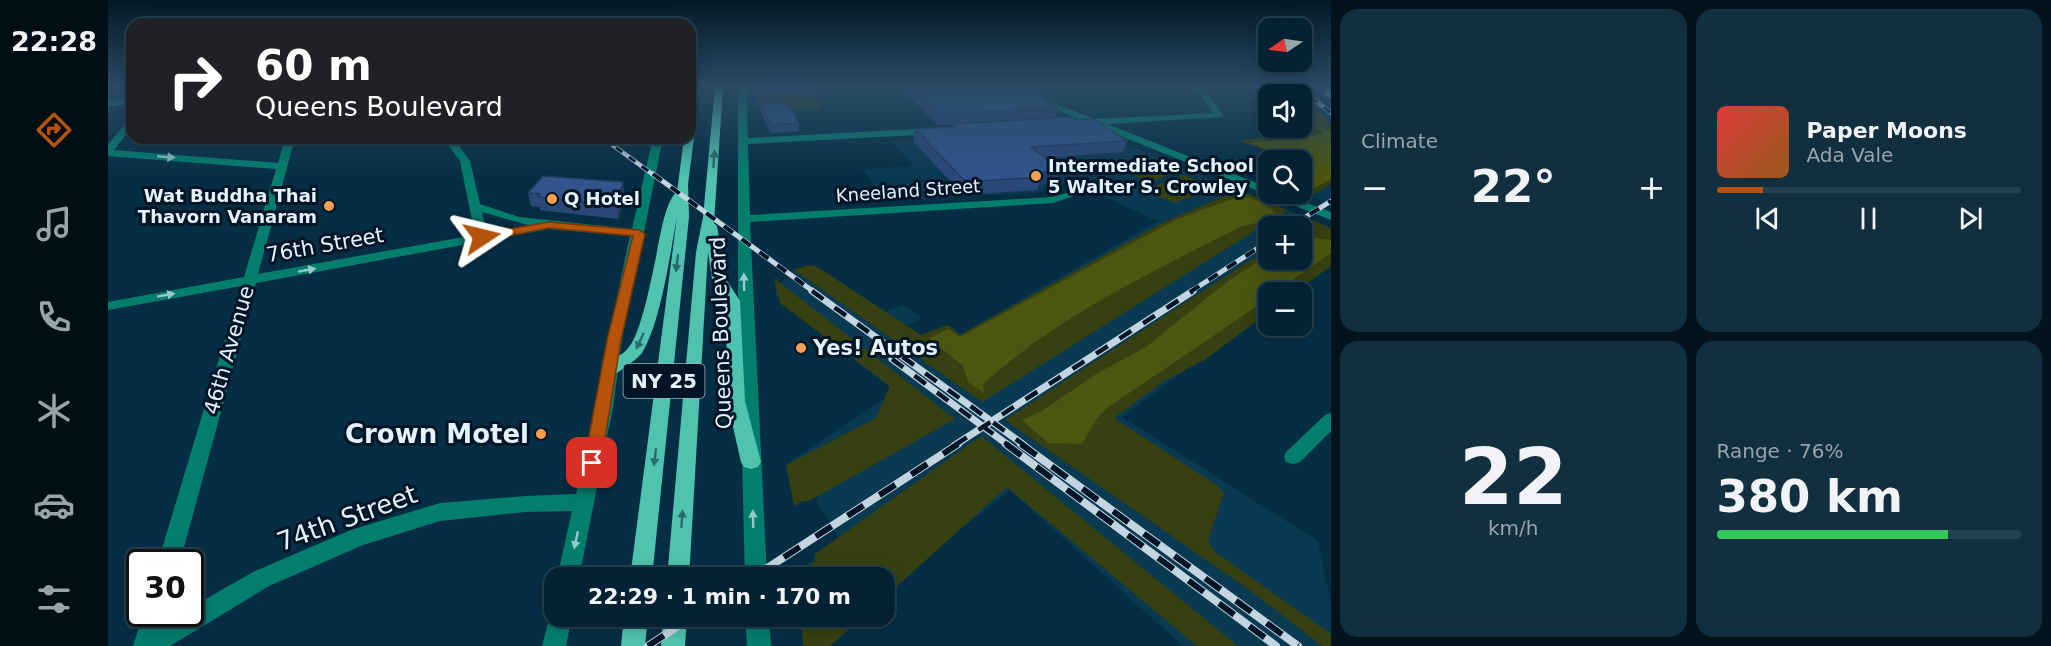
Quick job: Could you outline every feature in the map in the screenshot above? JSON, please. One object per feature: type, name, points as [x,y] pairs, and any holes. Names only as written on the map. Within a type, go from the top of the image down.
[{"type":"main road","name":"Queens Boulevard","points":[[679,567],[702,252],[709,217],[716,117]]},
{"type":"main road","name":"Queens Boulevard","points":[[642,567],[683,217],[683,184],[688,144]]},
{"type":"main road","points":[[609,371],[634,352],[642,338],[658,280],[671,217],[683,184]]},
{"type":"main road","points":[[709,217],[720,279],[734,308],[736,400],[751,462]]},
{"type":"main road","points":[[633,646],[635,627]]},
{"type":"main road","points":[[673,646],[674,627]]},
{"type":"street","name":"Queens Boulevard","points":[[743,117],[743,219],[756,567]]},
{"type":"street","points":[[1083,117],[1258,188]]},
{"type":"street","points":[[1068,124],[1181,117]]},
{"type":"street","points":[[108,152],[126,129]]},
{"type":"street","points":[[744,141],[944,130]]},
{"type":"street","name":"46th Avenue","points":[[173,549],[288,144]]},
{"type":"street","points":[[452,144],[465,161],[482,237]]},
{"type":"street","points":[[570,567],[614,340],[639,234],[657,144]]},
{"type":"street","points":[[108,152],[281,166]]},
{"type":"street","name":"Kneeland Street","points":[[743,219],[1053,200],[1074,195]]},
{"type":"street","points":[[1299,204],[1331,216]]},
{"type":"street","name":"76th Street","points":[[476,206],[517,220],[639,234]]},
{"type":"street","name":"76th Street","points":[[108,306],[549,225]]},
{"type":"street","points":[[1293,457],[1331,420]]},
{"type":"street","name":"74th Street","points":[[146,646],[261,579],[358,537],[440,512],[525,504],[584,502]]},
{"type":"street","points":[[146,646],[151,627]]},
{"type":"street","points":[[554,646],[558,627]]},
{"type":"street","points":[[758,627],[759,646]]},
{"type":"shaded area","points":[[1312,117],[1331,117],[1331,205],[1312,197],[1312,150],[1307,150],[1325,141],[1312,129]]},
{"type":"shaded area","points":[[1091,130],[1258,198],[1258,204],[1272,204],[1302,216],[1258,216],[1258,270],[1294,270],[1280,282],[1258,282],[1258,316],[1122,417],[1318,541],[1331,604],[1331,646],[1183,646],[1010,490],[895,582],[895,567],[802,567],[841,540],[818,504],[817,496],[788,463],[895,392],[776,297],[775,285],[792,276],[792,270],[813,264],[886,312],[902,305],[922,318],[906,326],[921,335],[948,325],[961,334],[1158,221],[1085,188],[1066,183],[1048,185],[1042,192],[886,201],[862,169],[914,166],[892,141]]},
{"type":"shaded area","points":[[1312,220],[1331,228],[1322,234],[1331,238],[1312,255]]},
{"type":"green space","points":[[1312,117],[1325,117],[1331,123],[1331,184],[1312,195],[1312,150],[1266,150],[1238,140],[1312,138],[1312,130],[1315,130],[1312,127]]},
{"type":"green space","points":[[1317,126],[1331,131],[1331,179],[1313,189],[1312,150],[1268,150],[1250,143],[1312,138],[1312,136],[1323,133]]},
{"type":"green space","points":[[1152,160],[1180,171],[1150,182],[1123,171]]},
{"type":"green space","points":[[1184,175],[1214,188],[1174,203],[1144,190]]},
{"type":"green space","points":[[1239,190],[1258,198],[1258,204],[1273,204],[1288,210],[1278,216],[1258,216],[1258,229],[982,402],[794,270],[810,265],[819,268],[921,335],[948,325],[960,335],[1162,223]]},
{"type":"green space","points":[[1240,196],[1258,202],[1258,204],[1263,204],[1279,216],[1258,216],[1258,222],[1236,229],[1137,280],[1072,317],[1041,338],[983,384],[984,393],[968,382],[963,366],[929,338],[948,329],[960,337],[1175,220]]},
{"type":"green space","points":[[1312,220],[1331,228],[1331,266],[1309,282],[1258,282],[1258,320],[1206,359],[1164,381],[1114,418],[1224,492],[1208,541],[1215,552],[1331,634],[1331,646],[1322,646],[1251,591],[1005,420],[1258,255],[1258,270],[1312,270]]},
{"type":"green space","points":[[1312,238],[1331,240],[1331,253],[1312,266]]},
{"type":"green space","points":[[1258,261],[1258,270],[1307,270],[1289,282],[1258,282],[1258,305],[1107,408],[1096,420],[1082,444],[1048,443],[1022,420],[1042,411],[1096,374],[1146,347],[1223,285]]},
{"type":"green space","points":[[774,278],[955,419],[809,501],[803,501],[794,506],[786,465],[876,418],[890,386],[780,303]]},
{"type":"green space","points":[[981,436],[1238,646],[1197,646],[1007,487],[895,588],[895,567],[805,567],[815,561],[815,554]]},
{"type":"green space","points":[[802,627],[852,627],[830,646],[803,646]]},
{"type":"building","points":[[767,117],[795,117],[799,123],[771,125]]},
{"type":"building","points":[[1069,117],[1076,120],[1094,119],[1127,141],[1031,147],[1060,170],[1037,173],[1042,177],[966,182],[915,129],[954,127],[951,124]]},
{"type":"building","points":[[543,176],[623,182],[617,206],[538,197],[540,194],[528,193]]},
{"type":"railway","points":[[611,144],[655,176]]},
{"type":"railway","points":[[653,174],[814,292]]},
{"type":"railway","points":[[1307,216],[1331,201]]},
{"type":"railway","points":[[1190,292],[1258,248]]},
{"type":"railway","points":[[812,291],[991,421]]},
{"type":"railway","points":[[991,421],[1193,291]]},
{"type":"railway","points":[[892,359],[983,427]]},
{"type":"railway","points":[[983,427],[991,421]]},
{"type":"railway","points":[[991,421],[1024,445]]},
{"type":"railway","points":[[955,445],[983,427]]},
{"type":"railway","points":[[983,427],[1008,445]]},
{"type":"railway","points":[[769,567],[958,444]]},
{"type":"railway","points":[[1006,444],[1276,646]]},
{"type":"railway","points":[[1021,444],[1298,646]]},
{"type":"railway","points":[[648,646],[676,627]]},
{"type":"place","name":"Intermediate School 5 Walter S. Crowley","points":[[1036,176]]},
{"type":"place","name":"Q Hotel","points":[[552,199]]},
{"type":"place","name":"Wat Buddha Thai Thavorn Vanaram","points":[[329,206]]},
{"type":"place","name":"Yes! Autos","points":[[801,348]]},
{"type":"place","name":"Crown Motel","points":[[541,434]]},
{"type":"route","points":[[482,237],[549,225],[639,234],[614,340],[604,407],[592,463]]}]
